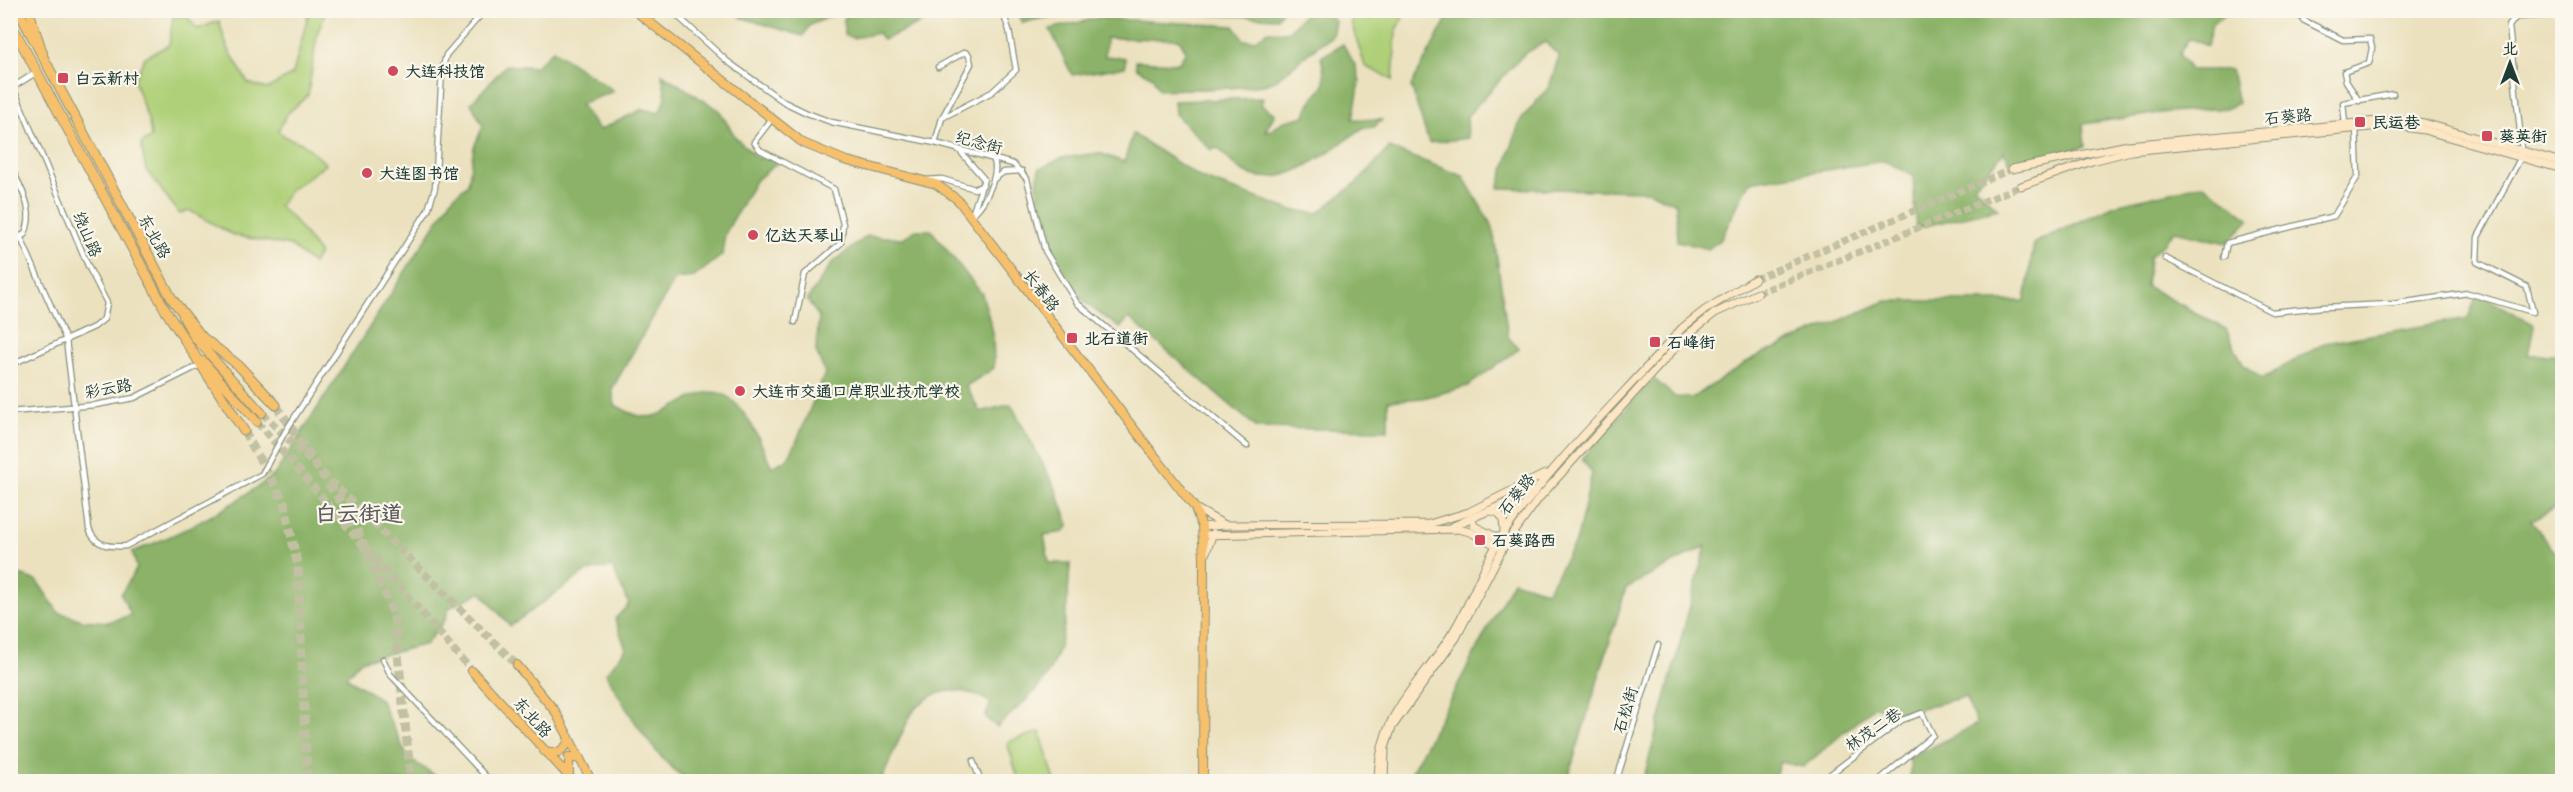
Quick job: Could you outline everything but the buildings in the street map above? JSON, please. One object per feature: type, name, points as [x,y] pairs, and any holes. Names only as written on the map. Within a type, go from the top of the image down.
[{"type":"highway","name":"东北路","points":[[18,10],[172,299]]},
{"type":"highway","name":"东北路","points":[[10,22],[166,311],[244,431]]},
{"type":"highway","points":[[172,299],[202,337],[237,365],[276,405]]},
{"type":"main road","name":"东北路","points":[[29,10],[44,57]]},
{"type":"main road","name":"长春路","points":[[634,10],[803,143],[822,153],[924,180],[945,188],[972,216],[1195,508],[1202,531],[1204,557],[1203,782]]},
{"type":"main road","name":"东北路","points":[[10,30],[24,48]]},
{"type":"main road","name":"石葵路","points":[[2012,169],[2128,145],[2345,124],[2356,125],[2388,119],[2415,121],[2522,153],[2562,162]]},
{"type":"main road","points":[[2021,186],[2092,161],[2131,151],[2356,125]]},
{"type":"main road","points":[[2522,153],[2562,169]]},
{"type":"main road","name":"石葵路","points":[[1378,782],[1380,747],[1389,723],[1451,636],[1502,542],[1536,490],[1682,328],[1705,310],[1755,279]]},
{"type":"main road","name":"石葵路","points":[[1384,782],[1385,748],[1392,727],[1456,638],[1502,542],[1555,479],[1686,336],[1715,313],[1758,293]]},
{"type":"main road","name":"东北路","points":[[172,299],[194,337],[262,413]]},
{"type":"main road","name":"东北路","points":[[187,341],[224,387],[257,422]]},
{"type":"main road","points":[[1202,531],[1225,525],[1429,524],[1469,512],[1540,478],[1554,468]]},
{"type":"main road","points":[[1202,531],[1213,533],[1430,532],[1446,529],[1491,511],[1555,479]]},
{"type":"main road","points":[[1195,508],[1225,525]]},
{"type":"main road","points":[[1491,511],[1499,513],[1503,519],[1502,542]]},
{"type":"main road","points":[[1472,519],[1474,526],[1502,542]]},
{"type":"main road","points":[[1446,529],[1470,531],[1502,542]]},
{"type":"main road","points":[[1204,557],[1213,533]]},
{"type":"main road","name":"东北路","points":[[517,664],[555,711],[592,782]]},
{"type":"main road","name":"东北路","points":[[472,671],[571,779]]},
{"type":"main road","points":[[543,751],[558,753],[567,745],[569,737]]},
{"type":"main road","points":[[571,779],[568,757],[580,759]]},
{"type":"street","points":[[20,236],[66,340],[88,529],[92,538],[101,544],[126,546],[262,474],[285,432],[428,210],[435,188],[442,71],[446,55],[485,10]]},
{"type":"street","name":"纪念街","points":[[671,10],[708,45],[784,102],[831,122],[957,148],[1013,164],[1022,171]]},
{"type":"street","points":[[942,118],[992,92],[1016,70],[1014,51],[1002,10]]},
{"type":"street","points":[[2165,258],[2272,312],[2392,304],[2468,293],[2533,312],[2527,287],[2477,262],[2478,237],[2522,153],[2509,26],[2516,17],[2562,15]]},
{"type":"street","points":[[2303,20],[2343,40],[2370,39],[2372,48],[2369,63],[2344,72],[2346,81],[2359,102]]},
{"type":"street","points":[[934,143],[942,118],[971,64],[969,55],[965,52],[938,67]]},
{"type":"street","name":"绕山路","points":[[10,365],[94,327],[104,319],[107,303],[89,268],[12,85],[37,72]]},
{"type":"street","points":[[2345,124],[2343,103],[2359,102],[2393,94]]},
{"type":"street","points":[[771,120],[754,142],[760,150],[834,189],[843,224],[841,243],[805,274],[795,322]]},
{"type":"street","points":[[2224,257],[2227,243],[2334,216],[2358,176],[2356,125]]},
{"type":"street","points":[[957,148],[983,174],[983,184],[972,216]]},
{"type":"street","points":[[972,216],[983,202],[992,180],[996,163],[992,157]]},
{"type":"street","points":[[10,165],[30,210],[28,228],[24,235],[10,239]]},
{"type":"street","points":[[992,180],[1004,172],[1022,171],[1027,179],[1045,250],[1077,303],[1247,446]]},
{"type":"street","points":[[924,180],[942,179],[975,189],[983,184]]},
{"type":"street","name":"彩云路","points":[[10,412],[134,398],[191,372],[201,364]]},
{"type":"street","name":"石松街","points":[[1616,782],[1658,645]]},
{"type":"street","points":[[383,659],[390,674],[491,782]]},
{"type":"street","name":"林茂二巷","points":[[1820,782],[1902,720],[1922,713],[1933,735],[1877,782]]},
{"type":"street","points":[[973,761],[981,782]]},
{"type":"green space","points":[[741,10],[843,11],[810,25],[803,36],[740,17]]},
{"type":"green space","points":[[859,10],[939,11],[935,17],[883,40],[878,33],[854,38],[844,35],[844,18]]},
{"type":"green space","points":[[1017,10],[1115,11],[1056,16],[1023,23]]},
{"type":"green space","points":[[309,11],[326,11],[317,34],[308,95],[287,114],[278,131],[304,144],[326,164],[289,191],[279,206],[294,220],[319,253],[313,264],[291,246],[233,235],[189,210],[180,214],[146,170],[141,144],[151,137],[149,123],[134,80],[145,57],[169,45],[173,17],[186,15],[197,29],[219,21],[227,47],[248,83],[267,89],[293,74]]},
{"type":"green space","points":[[1135,11],[1282,11],[1277,18]]},
{"type":"green space","points":[[1307,11],[1325,11],[1335,21],[1332,36],[1270,83],[1251,86],[1159,90],[1153,77],[1136,68],[1136,61],[1179,63],[1186,51],[1179,39],[1106,38],[1105,56],[1125,58],[1125,67],[1072,75],[1050,29],[1098,18],[1234,26],[1244,40],[1255,40],[1268,31],[1288,32]]},
{"type":"green space","points":[[1352,11],[1406,11],[1396,32],[1393,80],[1365,66],[1351,22]]},
{"type":"green space","points":[[1451,11],[2230,11],[2212,24],[2207,46],[2189,38],[2179,54],[2190,70],[2231,70],[2238,103],[2229,108],[2168,112],[2083,124],[2085,147],[2011,165],[2004,152],[1974,186],[1998,209],[1916,228],[1913,175],[1884,161],[1749,182],[1721,239],[1708,249],[1677,241],[1676,204],[1648,191],[1498,188],[1520,121],[1549,87],[1559,56],[1545,42],[1524,54],[1467,116],[1468,138],[1429,143],[1411,86]]},
{"type":"green space","points":[[1343,44],[1355,65],[1360,81],[1353,119],[1382,120],[1374,127],[1363,128],[1321,157],[1289,173],[1273,177],[1258,177],[1242,171],[1218,148],[1211,150],[1175,114],[1174,101],[1263,98],[1261,105],[1275,114],[1265,131],[1272,130],[1282,122],[1305,116],[1308,106],[1323,87],[1324,71],[1321,57]]},
{"type":"green space","points":[[553,50],[614,91],[580,104],[599,130],[643,109],[659,113],[666,98],[662,74],[719,110],[736,138],[759,159],[765,155],[777,163],[755,181],[725,234],[722,255],[694,277],[675,279],[612,389],[615,405],[634,414],[649,417],[664,413],[705,393],[715,392],[725,395],[747,418],[772,467],[787,459],[795,445],[825,373],[816,351],[819,317],[807,300],[832,263],[867,236],[903,238],[916,230],[931,230],[982,294],[993,332],[994,368],[966,386],[980,412],[1011,404],[1055,487],[1069,525],[1064,532],[1044,535],[1049,563],[1070,563],[1067,608],[1061,639],[1051,668],[1043,681],[997,727],[985,717],[991,703],[982,697],[962,691],[952,691],[923,701],[907,723],[881,781],[835,781],[834,776],[810,776],[802,782],[691,781],[666,762],[642,733],[606,673],[626,649],[615,619],[629,604],[612,567],[587,571],[510,626],[481,592],[449,608],[445,620],[426,644],[360,661],[346,677],[380,699],[408,758],[442,780],[440,781],[11,781],[11,572],[37,581],[58,612],[82,620],[108,622],[131,615],[121,594],[137,568],[132,552],[206,519],[275,474],[453,197],[468,184],[474,147],[483,126],[471,103],[506,65],[535,67]]},
{"type":"green space","points":[[1133,134],[1201,178],[1291,210],[1318,213],[1361,179],[1389,148],[1463,176],[1493,228],[1508,337],[1519,349],[1468,386],[1423,398],[1388,401],[1388,430],[1257,428],[1129,318],[1120,328],[1088,305],[1070,283],[1053,253],[1038,201],[1039,169],[1062,158],[1099,153],[1124,162]]},
{"type":"green space","points":[[2204,184],[2250,219],[2227,243],[2175,231],[2149,258],[2146,286],[2226,329],[2243,364],[2262,379],[2325,343],[2468,318],[2478,293],[2534,325],[2528,355],[2562,355],[2562,504],[2531,521],[2562,561],[2562,781],[1908,781],[1911,767],[1909,759],[1977,724],[1965,697],[1900,713],[1874,707],[1803,767],[1780,762],[1773,781],[1643,781],[1706,546],[1626,588],[1567,781],[1442,781],[1412,771],[1513,581],[1547,591],[1577,539],[1592,473],[1582,459],[1653,378],[1675,397],[1692,398],[1755,357],[1886,301],[2025,301],[2034,243],[2115,205]]},
{"type":"green space","points":[[1040,732],[1055,781],[1019,781],[1007,742]]},
{"type":"tunnel","points":[[1755,279],[2012,169]]},
{"type":"tunnel","points":[[1758,293],[2021,186]]},
{"type":"tunnel","points":[[276,405],[351,517],[394,614],[411,782]]},
{"type":"tunnel","points":[[262,413],[517,665]]},
{"type":"tunnel","points":[[257,422],[472,671]]},
{"type":"tunnel","points":[[244,431],[284,502],[298,567],[307,782]]},
{"type":"place","name":"大连科技馆","points":[[393,71]]},
{"type":"place","name":"白云新村","points":[[63,78]]},
{"type":"place","name":"民运巷","points":[[2360,122]]},
{"type":"place","name":"葵英街","points":[[2487,136]]},
{"type":"place","name":"大连图书馆","points":[[367,173]]},
{"type":"place","name":"亿达天琴山","points":[[753,235]]},
{"type":"place","name":"北石道街","points":[[1072,338]]},
{"type":"place","name":"石峰街","points":[[1655,342]]},
{"type":"place","name":"大连市交通口岸职业技术学校","points":[[740,391]]},
{"type":"place","name":"石葵路西","points":[[1480,540]]},
{"type":"district","name":"白云街道","points":[[359,513]]}]
